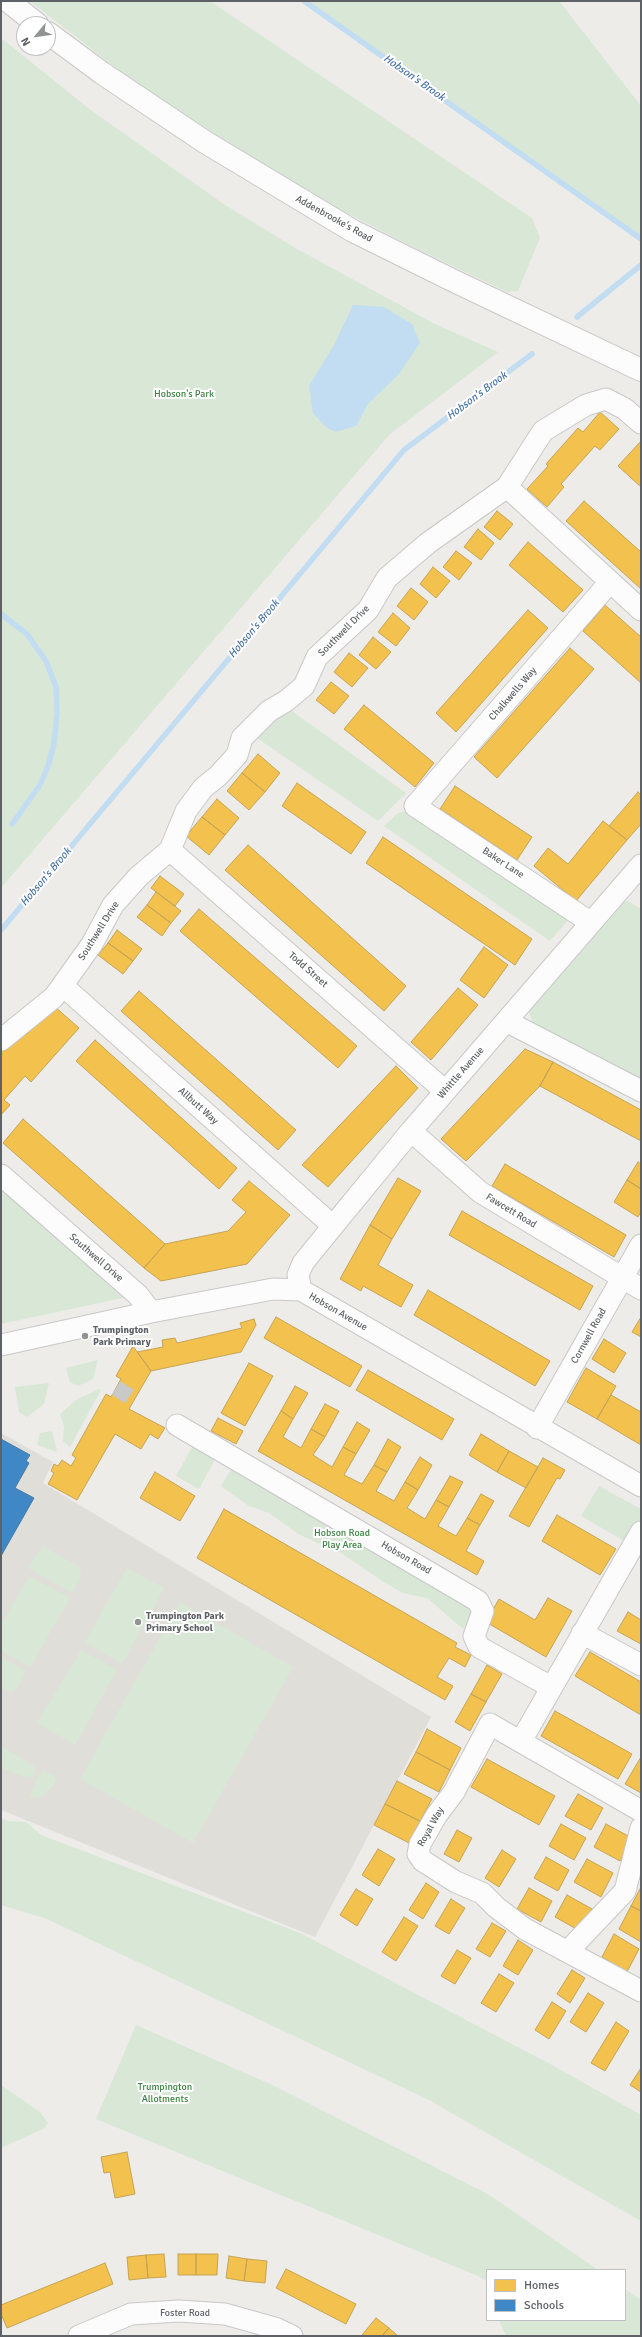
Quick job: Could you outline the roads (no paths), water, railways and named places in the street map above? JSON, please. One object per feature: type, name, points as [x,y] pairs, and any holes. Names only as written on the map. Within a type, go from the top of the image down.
[{"type":"street","points":[[8,1],[27,16]]},
{"type":"street","name":"Addenbrooke's Road","points":[[56,39],[102,73],[204,142],[347,227],[454,281],[641,370]]},
{"type":"street","name":"Southwell Drive","points":[[1,1040],[54,997],[92,944],[113,905],[139,876],[170,850],[186,811],[203,788],[218,776],[237,755],[242,738],[269,711],[286,701],[304,686],[317,657],[368,610],[387,578],[428,543],[506,487],[543,431],[586,406],[606,399],[625,408],[641,423]]},
{"type":"street","points":[[506,487],[641,610]]},
{"type":"street","name":"Chalkwells Way","points":[[415,806],[610,582]]},
{"type":"street","name":"Baker Lane","points":[[415,806],[590,922]]},
{"type":"street","name":"Todd Street","points":[[170,850],[445,1091]]},
{"type":"street","name":"Whittle Avenue","points":[[301,1290],[298,1275],[303,1263],[411,1131],[590,922],[634,885],[641,865]]},
{"type":"street","name":"Allbutt Way","points":[[63,986],[333,1226]]},
{"type":"street","points":[[506,1021],[641,1092]]},
{"type":"street","name":"Fawcett Road","points":[[411,1131],[480,1192],[641,1289]]},
{"type":"street","name":"Southwell Drive","points":[[1,1175],[138,1295],[151,1312]]},
{"type":"street","name":"Cornwell Road","points":[[537,1428],[641,1244]]},
{"type":"street","name":"Hobson Avenue","points":[[1,1346],[151,1312],[273,1289],[301,1290],[537,1428],[641,1486]]},
{"type":"street","name":"Hobson Road","points":[[177,1425],[478,1601],[483,1611],[475,1628],[474,1636],[479,1647],[551,1687]]},
{"type":"street","points":[[521,1741],[641,1532]]},
{"type":"street","points":[[582,1633],[641,1665]]},
{"type":"street","name":"Royal Way","points":[[641,1811],[490,1724],[454,1792],[436,1816],[420,1844],[418,1854],[422,1860],[456,1882],[482,1894],[496,1907],[525,1929],[641,1991]]},
{"type":"street","points":[[568,1951],[625,1891],[641,1828]]},
{"type":"street","name":"Foster Road","points":[[79,2336],[131,2314],[179,2311],[225,2314],[275,2328],[292,2336]]},
{"type":"water","points":[[353,305],[384,307],[412,324],[420,343],[399,374],[368,404],[356,426],[335,432],[326,427],[313,413],[309,386],[334,345]]},
{"type":"waterway","name":"Hobson's Brook","points":[[304,1],[641,239]]},
{"type":"waterway","name":"Hobson's Brook","points":[[577,317],[641,265]]},
{"type":"waterway","name":"Hobson's Brook","points":[[1,930],[404,450],[532,354]]},
{"type":"waterway","points":[[1,614],[27,634],[46,661],[56,687],[57,713],[54,744],[48,766],[40,785],[12,824]]},
{"type":"tunnel","points":[[116,1388],[135,1400]]},
{"type":"place","name":"Trumpington Park Primary","points":[[85,1336]]},
{"type":"place","name":"Trumpington Park Primary School","points":[[138,1622]]},
{"type":"park label","name":"Hobson's Park","points":[[184,394]]},
{"type":"park label","name":"Hobson Road Play Area","points":[[342,1538]]},
{"type":"park label","name":"Trumpington Allotments","points":[[165,2092]]}]
